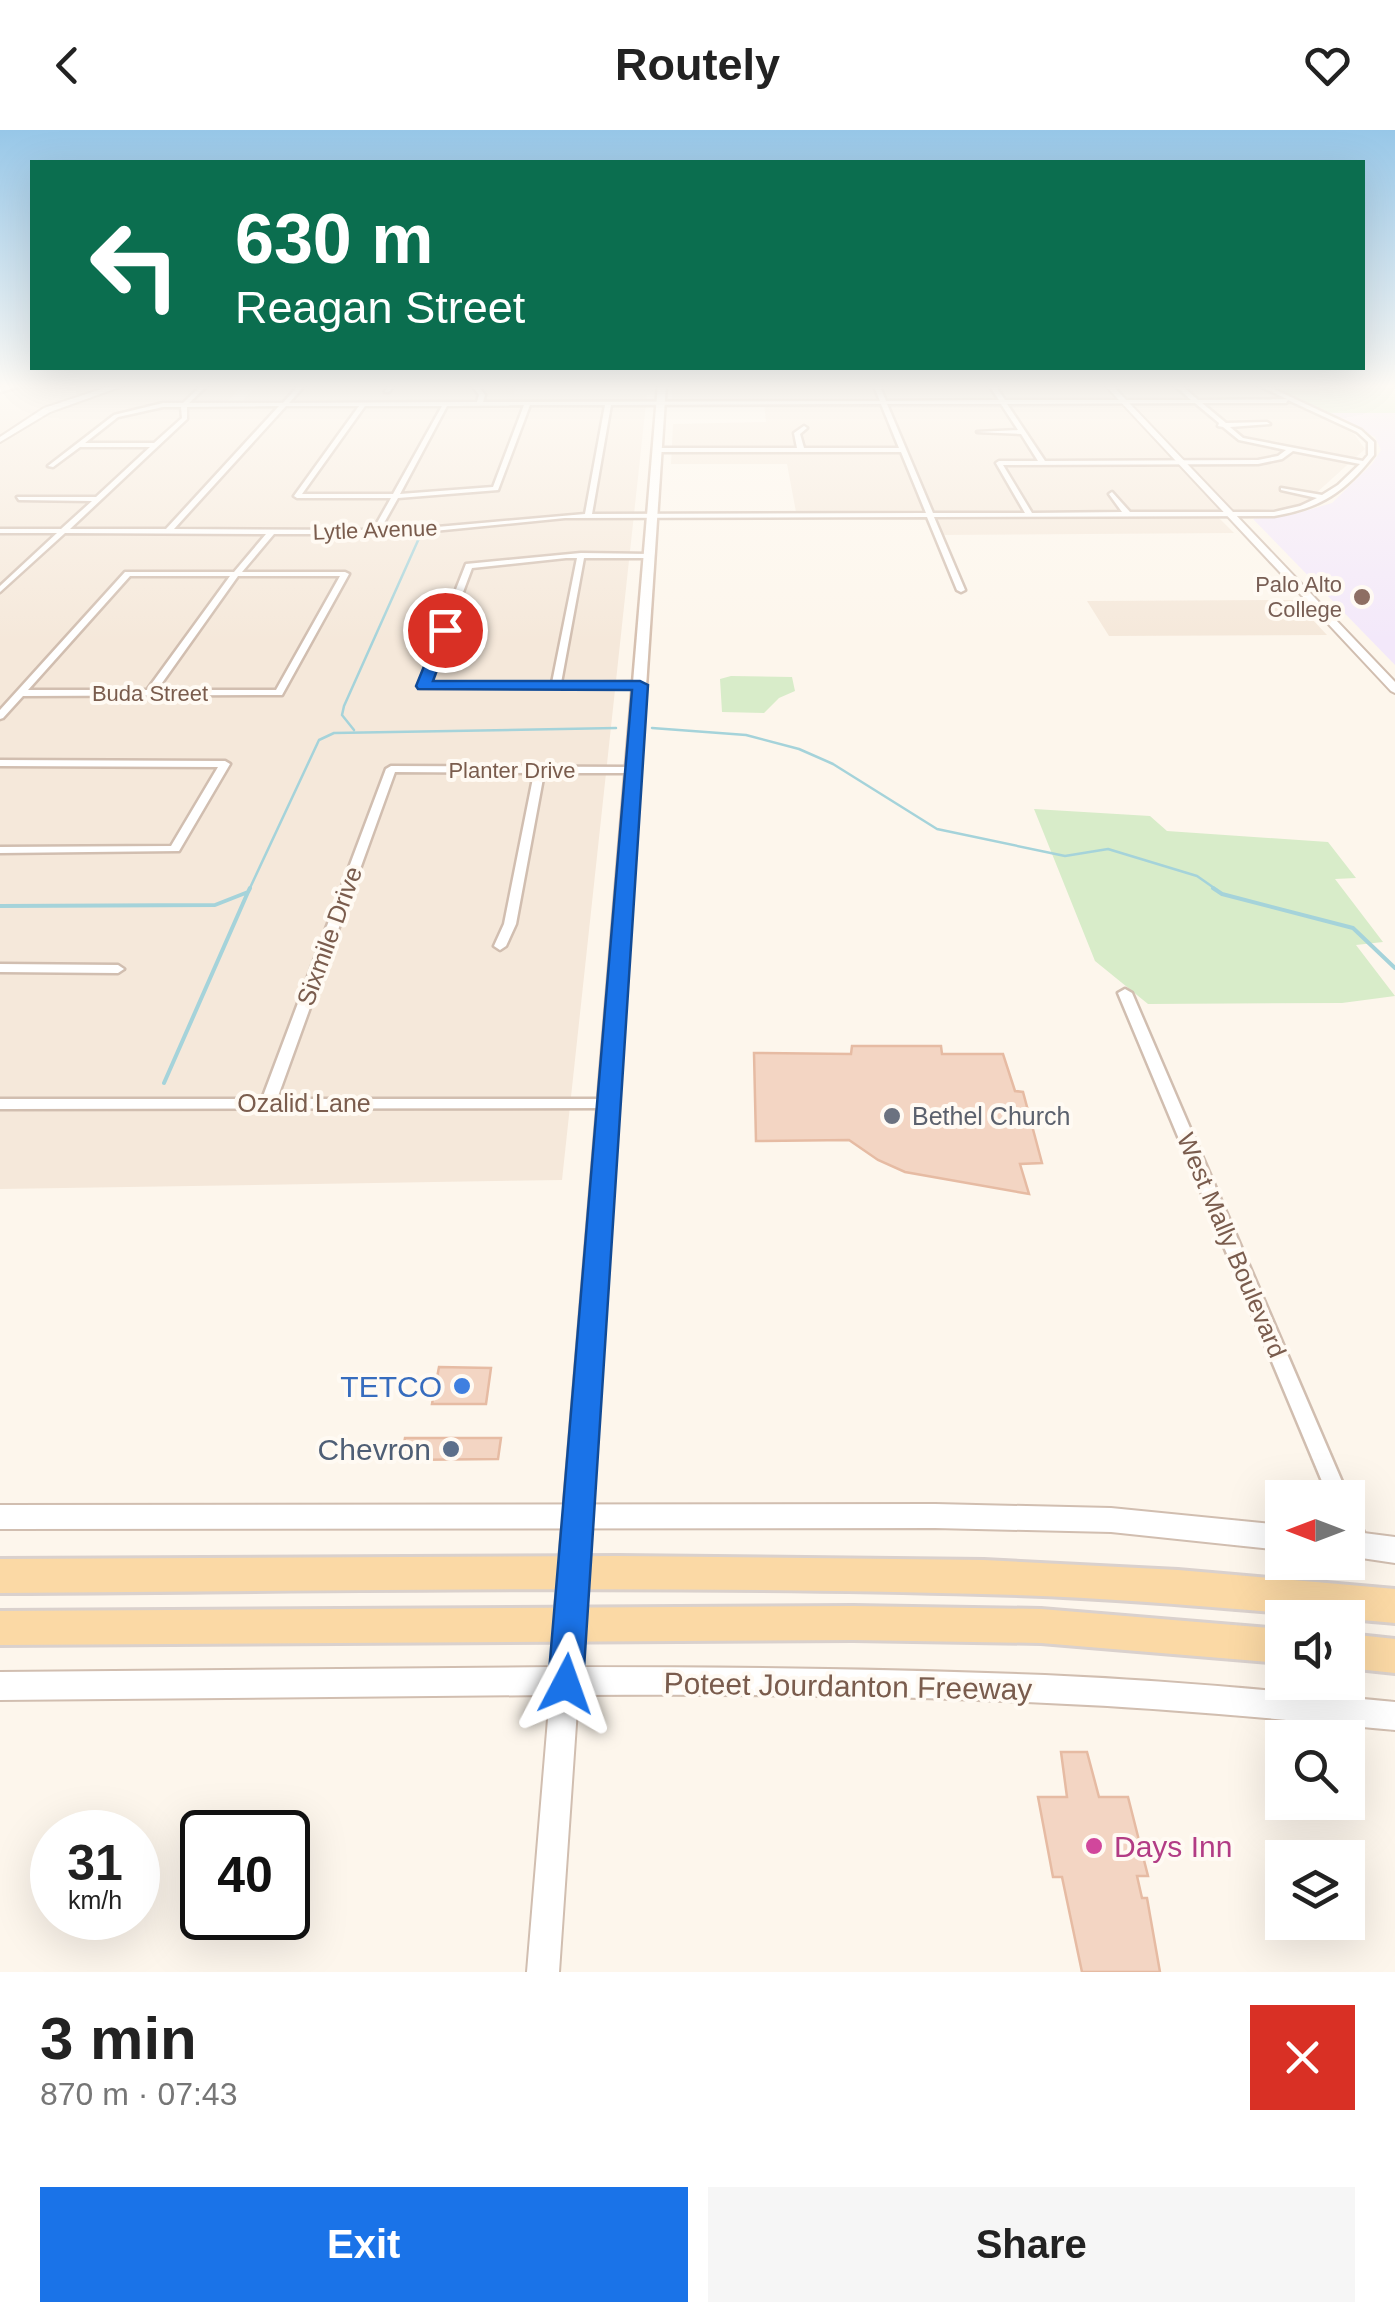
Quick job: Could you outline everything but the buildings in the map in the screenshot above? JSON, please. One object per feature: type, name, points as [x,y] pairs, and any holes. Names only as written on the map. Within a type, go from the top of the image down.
[{"type":"main road","points":[[570,1627],[656,470]]},
{"type":"main road","points":[[0,1576],[984,1576],[1178,1587],[1395,1606]]},
{"type":"main road","points":[[0,1628],[853,1623],[1040,1626],[1265,1645]]},
{"type":"main road","points":[[1365,1653],[1395,1656]]},
{"type":"street","points":[[0,590],[129,470]]},
{"type":"street","points":[[167,532],[223,470]]},
{"type":"street","points":[[316,470],[297,496],[395,496],[496,489],[503,470]]},
{"type":"street","points":[[376,532],[409,470]]},
{"type":"street","points":[[588,516],[596,470]]},
{"type":"street","points":[[911,470],[961,590]]},
{"type":"street","points":[[1003,470],[1030,515]]},
{"type":"street","points":[[1188,470],[1395,689]]},
{"type":"street","points":[[1283,488],[1326,498],[1356,470]]},
{"type":"street","points":[[1112,494],[1128,515]]},
{"type":"street","points":[[20,498],[98,499]]},
{"type":"street","name":"Lytle Avenue","points":[[0,531],[376,532],[652,515],[1230,515],[1292,511],[1326,498]]},
{"type":"street","points":[[150,693],[236,574],[272,532]]},
{"type":"street","points":[[556,686],[581,556]]},
{"type":"street","points":[[640,685],[423,686],[469,566],[581,556],[650,556]]},
{"type":"street","points":[[0,716],[128,574],[236,574]]},
{"type":"street","name":"Buda Street","points":[[22,693],[279,693],[346,574],[236,574]]},
{"type":"street","points":[[0,764],[225,764],[175,849],[0,850]]},
{"type":"street","name":"Planter Drive","points":[[391,770],[634,770]]},
{"type":"street","name":"Sixmile Drive","points":[[268,1103],[391,770]]},
{"type":"street","points":[[500,946],[510,924],[539,771]]},
{"type":"street","points":[[0,968],[118,969]]},
{"type":"street","name":"West Mally Boulevard","points":[[1125,992],[1331,1480]]},
{"type":"street","name":"Ozalid Lane","points":[[0,1104],[608,1104]]},
{"type":"street","points":[[0,1517],[578,1515],[1111,1520],[1265,1536]]},
{"type":"street","points":[[1365,1546],[1395,1550]]},
{"type":"street","points":[[543,1972],[570,1627]]},
{"type":"street","name":"Poteet Jourdanton Freeway","points":[[0,1686],[866,1683],[1140,1692],[1395,1716]]},
{"type":"shaded area","points":[[0,470],[639,470],[562,1180],[0,1189]]},
{"type":"shaded area","points":[[788,470],[1342,470],[1305,503],[1287,508],[1214,513],[1234,533],[932,535],[921,511],[796,512]]},
{"type":"shaded area","name":"Palo Alto College","points":[[1366,470],[1395,470],[1395,665],[1253,519],[1295,514],[1332,503]]},
{"type":"shaded area","points":[[1294,600],[1327,635],[1109,636],[1087,601]]},
{"type":"green space","points":[[792,677],[795,691],[779,698],[764,713],[722,712],[720,679]]},
{"type":"green space","points":[[1034,809],[1150,816],[1167,831],[1328,842],[1356,878],[1335,879],[1383,942],[1356,945],[1395,996],[1342,1003],[1148,1004],[1095,961]]},
{"type":"waterway","points":[[354,730],[342,715],[344,706],[420,536]]},
{"type":"waterway","points":[[249,890],[319,740],[334,733],[616,728]]},
{"type":"waterway","points":[[652,728],[746,735],[799,749],[833,764],[937,829],[1065,856],[1108,849],[1197,876],[1217,890]]},
{"type":"waterway","points":[[1213,888],[1222,894],[1353,928],[1395,968]]},
{"type":"waterway","points":[[0,906],[215,905],[248,892]]},
{"type":"waterway","points":[[164,1083],[248,892]]},
{"type":"place","name":"Palo Alto College","points":[[1362,597]]},
{"type":"place","name":"Bethel Church","points":[[892,1116]]},
{"type":"place","name":"TETCO","points":[[462,1386]]},
{"type":"place","name":"Chevron","points":[[451,1449]]},
{"type":"place","name":"Days Inn","points":[[1094,1846]]},
{"type":"route","points":[[445,630],[423,686],[640,685],[566,1684]]}]
